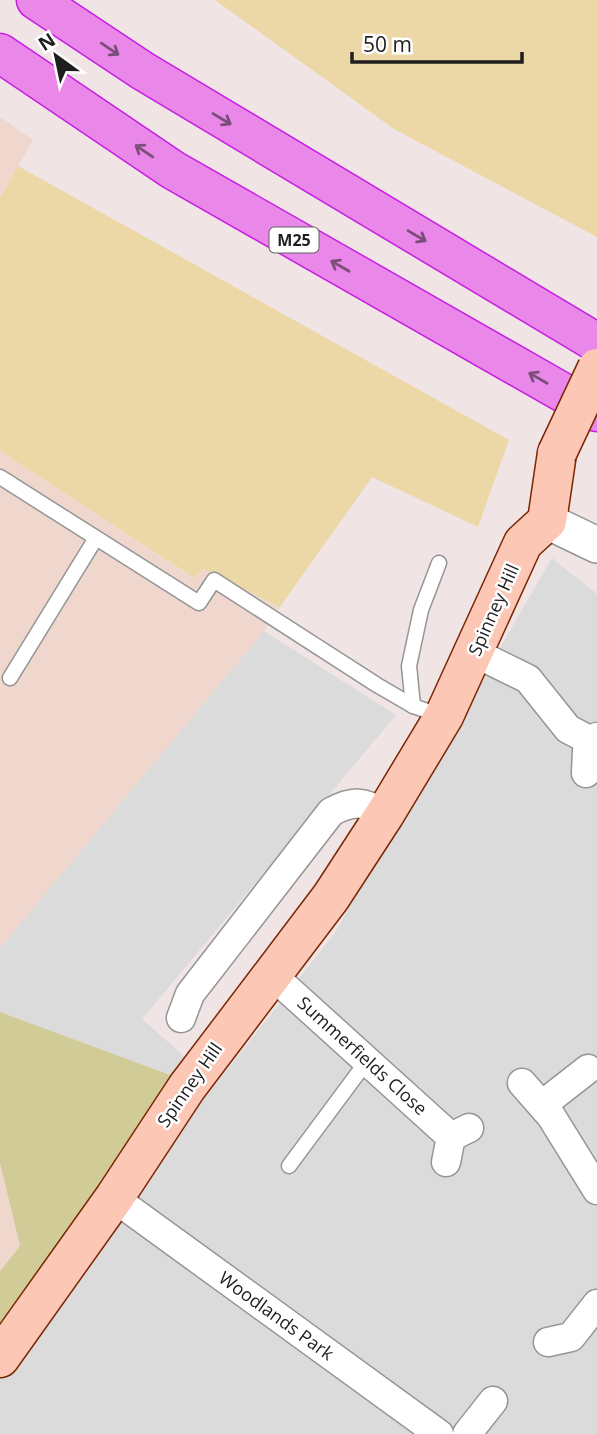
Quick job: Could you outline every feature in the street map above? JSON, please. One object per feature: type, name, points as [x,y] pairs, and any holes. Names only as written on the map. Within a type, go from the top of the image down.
[{"type":"highway","points":[[36,0],[143,71],[597,343]]},
{"type":"highway","name":"M25","points":[[0,53],[173,170],[597,412]]},
{"type":"main road","points":[[547,521],[557,453],[597,368]]},
{"type":"main road","name":"Spinney Hill","points":[[0,1358],[12,1346],[187,1087],[331,897],[385,814],[428,711],[475,653],[523,543],[547,521]]},
{"type":"street","points":[[547,521],[597,545]]},
{"type":"street","points":[[475,653],[528,679],[568,729],[595,740],[587,750],[586,773]]},
{"type":"street","points":[[181,1018],[190,993],[331,812],[348,803],[360,801],[385,814]]},
{"type":"street","name":"Summerfields Close","points":[[272,975],[455,1142]]},
{"type":"street","points":[[542,1105],[588,1069]]},
{"type":"street","points":[[522,1083],[551,1115],[597,1190]]},
{"type":"street","name":"Woodlands Park","points":[[114,1198],[439,1434]]},
{"type":"street","points":[[548,1342],[571,1337],[597,1304]]},
{"type":"street","points":[[467,1434],[493,1401]]},
{"type":"lane","points":[[0,477],[199,603],[214,580],[428,711]]},
{"type":"lane","points":[[10,678],[96,538]]},
{"type":"lane","points":[[428,711],[409,666],[421,610],[439,563]]},
{"type":"lane","points":[[289,1166],[368,1061]]},
{"type":"shaded area","points":[[215,0],[597,0],[597,237],[394,129]]},
{"type":"shaded area","points":[[0,117],[33,140],[0,198]]},
{"type":"shaded area","points":[[18,166],[509,440],[478,527],[372,477],[280,607],[203,569],[194,578],[0,451],[0,198]]},
{"type":"shaded area","points":[[0,451],[193,578],[203,569],[280,607],[264,631],[0,948]]},
{"type":"shaded area","points":[[552,558],[597,594],[597,1434],[0,1434],[0,1358],[334,934]]},
{"type":"shaded area","points":[[264,631],[396,715],[142,1019],[185,1057],[173,1076],[0,1012],[0,948]]},
{"type":"shaded area","points":[[0,1012],[173,1076],[112,1172],[0,1324],[0,1271],[20,1246],[0,1163]]},
{"type":"shaded area","points":[[0,1163],[20,1246],[0,1271]]}]
